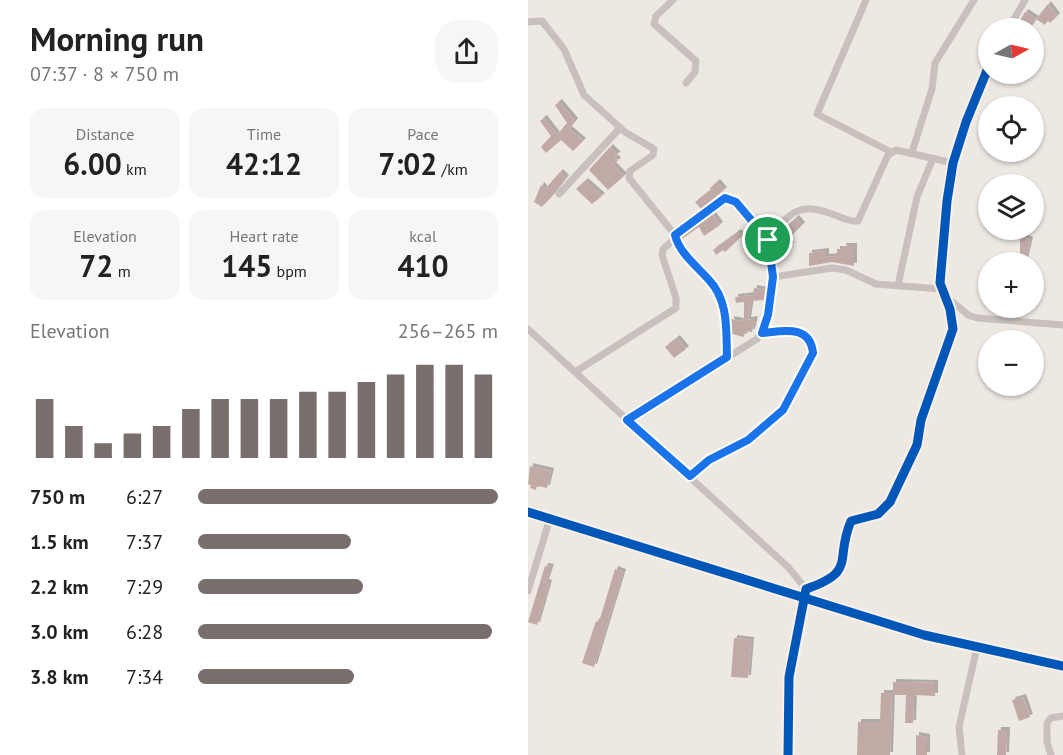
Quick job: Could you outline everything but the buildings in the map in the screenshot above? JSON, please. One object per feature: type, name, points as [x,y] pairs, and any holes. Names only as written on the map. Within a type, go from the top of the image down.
[{"type":"street","points":[[673,0],[656,16],[654,24],[696,61],[695,72],[687,83]]},
{"type":"street","points":[[866,0],[817,114],[891,152],[912,152],[952,163]]},
{"type":"street","points":[[912,152],[932,89],[935,63],[974,0]]},
{"type":"street","points":[[1015,18],[1025,0]]},
{"type":"street","points":[[528,22],[542,21],[564,49],[584,95],[620,128],[654,149],[653,154],[630,171],[629,178],[700,272],[710,280],[727,316],[727,357]]},
{"type":"street","points":[[806,594],[834,578],[842,562],[851,520],[878,514],[885,510],[914,454],[921,420],[953,329],[944,293],[952,163],[981,84]]},
{"type":"street","points":[[559,194],[620,128]]},
{"type":"street","points":[[768,240],[786,218],[799,209],[817,208],[858,221],[891,152]]},
{"type":"street","points":[[898,285],[917,196],[933,158]]},
{"type":"street","points":[[574,372],[676,308],[676,298],[662,255],[663,249],[675,236],[715,205],[729,198],[736,202],[768,240],[773,277],[768,315],[762,333],[750,344],[627,420]]},
{"type":"street","points":[[773,277],[832,268],[846,270],[876,284],[898,285],[944,293],[956,307],[977,318],[1063,325]]},
{"type":"street","points":[[528,329],[788,567],[806,594],[789,677],[788,755]]},
{"type":"street","points":[[690,476],[709,460],[748,440],[783,410],[793,386],[811,359],[812,345],[803,333],[795,330],[762,333]]},
{"type":"street","points":[[528,512],[806,594],[924,634],[1063,666]]},
{"type":"street","points":[[528,591],[550,518]]},
{"type":"street","points":[[962,755],[959,727],[977,647]]},
{"type":"street","points":[[1051,755],[1047,742],[1047,723],[1051,718],[1063,716]]},
{"type":"cycle path","points":[[788,755],[789,677],[806,589],[822,583],[839,570],[851,521],[878,514],[890,502],[917,445],[921,420],[953,329],[950,309],[940,283],[947,201],[953,163],[981,84]]},
{"type":"cycle path","points":[[528,512],[924,635],[1063,666]]},
{"type":"route","points":[[725,198],[729,198],[736,202],[768,240],[773,277],[768,315],[762,333],[795,330],[803,333],[812,345],[813,353],[793,386],[783,410],[748,440],[709,460],[690,476],[627,420],[727,357],[725,311],[713,284],[700,272],[675,235],[677,231],[725,198]]}]
